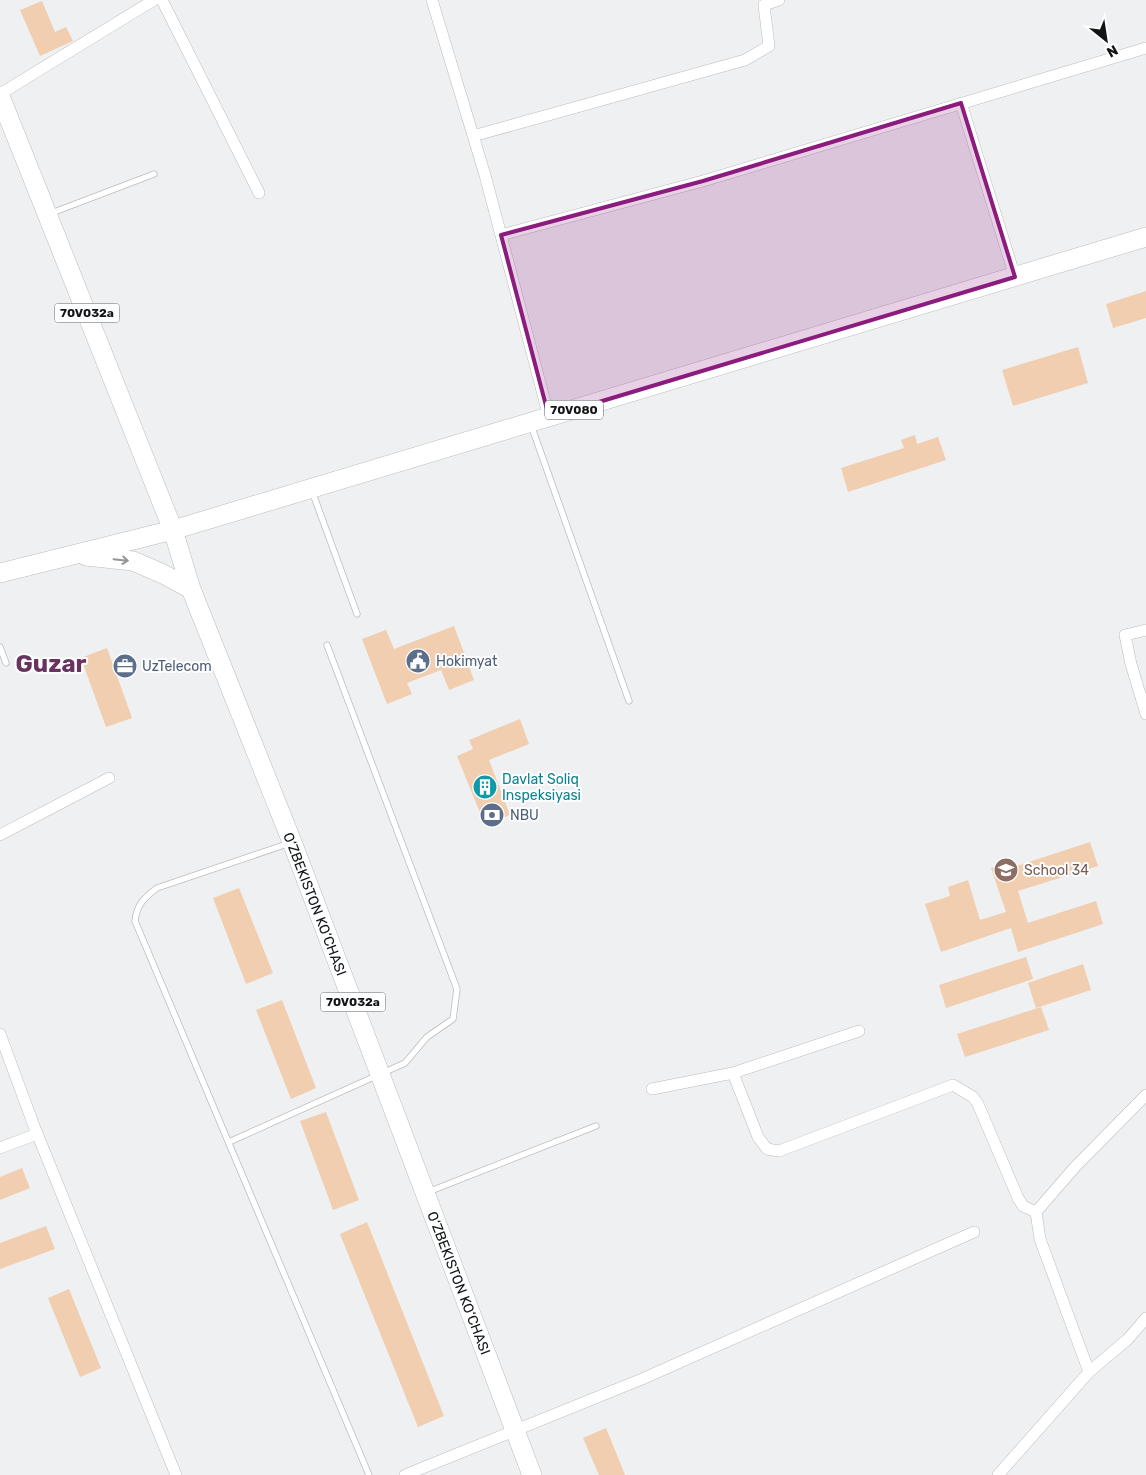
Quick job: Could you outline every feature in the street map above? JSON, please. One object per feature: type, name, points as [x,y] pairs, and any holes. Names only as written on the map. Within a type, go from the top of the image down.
[{"type":"main road","name":"70V032a","points":[[0,95],[173,530]]},
{"type":"main road","name":"70V080","points":[[0,571],[173,530],[1146,237]]},
{"type":"main road","name":"O‘ZBEKISTON KO‘CHASI","points":[[173,530],[191,589],[292,842],[532,1475]]},
{"type":"main road","points":[[73,555],[133,562],[163,574],[191,589]]},
{"type":"street","points":[[0,95],[154,0]]},
{"type":"street","points":[[162,0],[259,193]]},
{"type":"street","points":[[432,0],[501,235],[549,417]]},
{"type":"street","points":[[473,136],[744,60],[769,46],[764,5],[778,0]]},
{"type":"street","points":[[501,235],[703,182],[1146,48]]},
{"type":"street","points":[[961,103],[1015,277]]},
{"type":"street","points":[[1146,630],[1125,635],[1131,664],[1146,714]]},
{"type":"street","points":[[0,835],[109,778]]},
{"type":"street","points":[[652,1089],[733,1073],[859,1031]]},
{"type":"street","points":[[0,1034],[37,1134],[176,1475]]},
{"type":"street","points":[[733,1073],[758,1137],[767,1149],[779,1151],[953,1085],[973,1098],[978,1104],[1018,1198],[1023,1206],[1036,1212]]},
{"type":"street","points":[[1089,1372],[1040,1239],[1036,1212],[1075,1167],[1146,1095]]},
{"type":"street","points":[[0,1148],[37,1134]]},
{"type":"street","points":[[405,1475],[642,1379],[974,1232]]},
{"type":"street","points":[[998,1475],[1089,1372],[1128,1339],[1146,1318]]},
{"type":"lane","points":[[47,215],[154,174]]},
{"type":"lane","points":[[530,423],[629,701]]},
{"type":"lane","points":[[311,488],[357,614]]},
{"type":"lane","points":[[229,1142],[405,1063],[427,1036],[453,1019],[457,989],[327,645]]},
{"type":"lane","points":[[0,647],[6,663]]},
{"type":"lane","points":[[292,842],[157,888],[141,900],[136,910],[135,921],[369,1475]]},
{"type":"lane","points":[[425,1193],[596,1126]]},
{"type":"highlighted area","points":[[961,103],[1015,277],[549,417],[501,235],[703,181]]},
{"type":"building","points":[[42,1],[55,32],[66,27],[73,41],[40,56],[20,10]]},
{"type":"building","points":[[1146,291],[1146,318],[1113,328],[1106,304]]},
{"type":"building","points":[[1078,347],[1088,383],[1013,406],[1002,370]]},
{"type":"building","points":[[915,435],[917,444],[938,437],[946,460],[848,492],[841,468],[904,448],[901,440]]},
{"type":"building","points":[[454,626],[474,680],[449,690],[441,670],[407,683],[412,694],[387,704],[362,639],[386,630],[394,649]]},
{"type":"building","points":[[107,648],[132,718],[106,727],[81,658]]},
{"type":"building","name":"Davlat Soliq Inspeksiyasi","points":[[520,719],[529,744],[489,760],[510,815],[485,825],[457,756],[473,749],[469,740]]},
{"type":"building","points":[[1090,842],[1098,866],[1018,891],[1028,923],[1096,901],[1103,924],[1018,952],[1011,928],[941,952],[925,904],[950,896],[948,887],[968,880],[980,920],[1006,912],[991,868],[1009,862],[1011,868]]},
{"type":"building","points":[[239,888],[273,973],[246,984],[213,898]]},
{"type":"building","points":[[1026,957],[1033,979],[946,1008],[939,985]]},
{"type":"building","points":[[1083,964],[1091,990],[1036,1008],[1028,983]]},
{"type":"building","points":[[282,1000],[316,1088],[291,1099],[256,1010]]},
{"type":"building","points":[[1041,1007],[1049,1030],[965,1057],[957,1034]]},
{"type":"building","points":[[326,1112],[359,1200],[333,1210],[300,1121]]},
{"type":"building","points":[[22,1168],[30,1188],[0,1200],[0,1177]]},
{"type":"building","points":[[367,1222],[444,1416],[418,1427],[340,1234]]},
{"type":"building","points":[[46,1226],[55,1249],[0,1269],[0,1243]]},
{"type":"building","points":[[69,1289],[101,1368],[80,1377],[48,1298]]},
{"type":"building","points":[[606,1428],[625,1475],[599,1475],[583,1438]]},
{"type":"place","name":"Hokimyat","points":[[418,661]]},
{"type":"place","name":"UzTelecom","points":[[125,666]]},
{"type":"place","name":"Davlat Soliq Inspeksiyasi","points":[[485,787]]},
{"type":"place","name":"NBU","points":[[492,815]]},
{"type":"place","name":"School 34","points":[[1006,870]]},
{"type":"district","name":"Guzar","points":[[51,664]]}]
